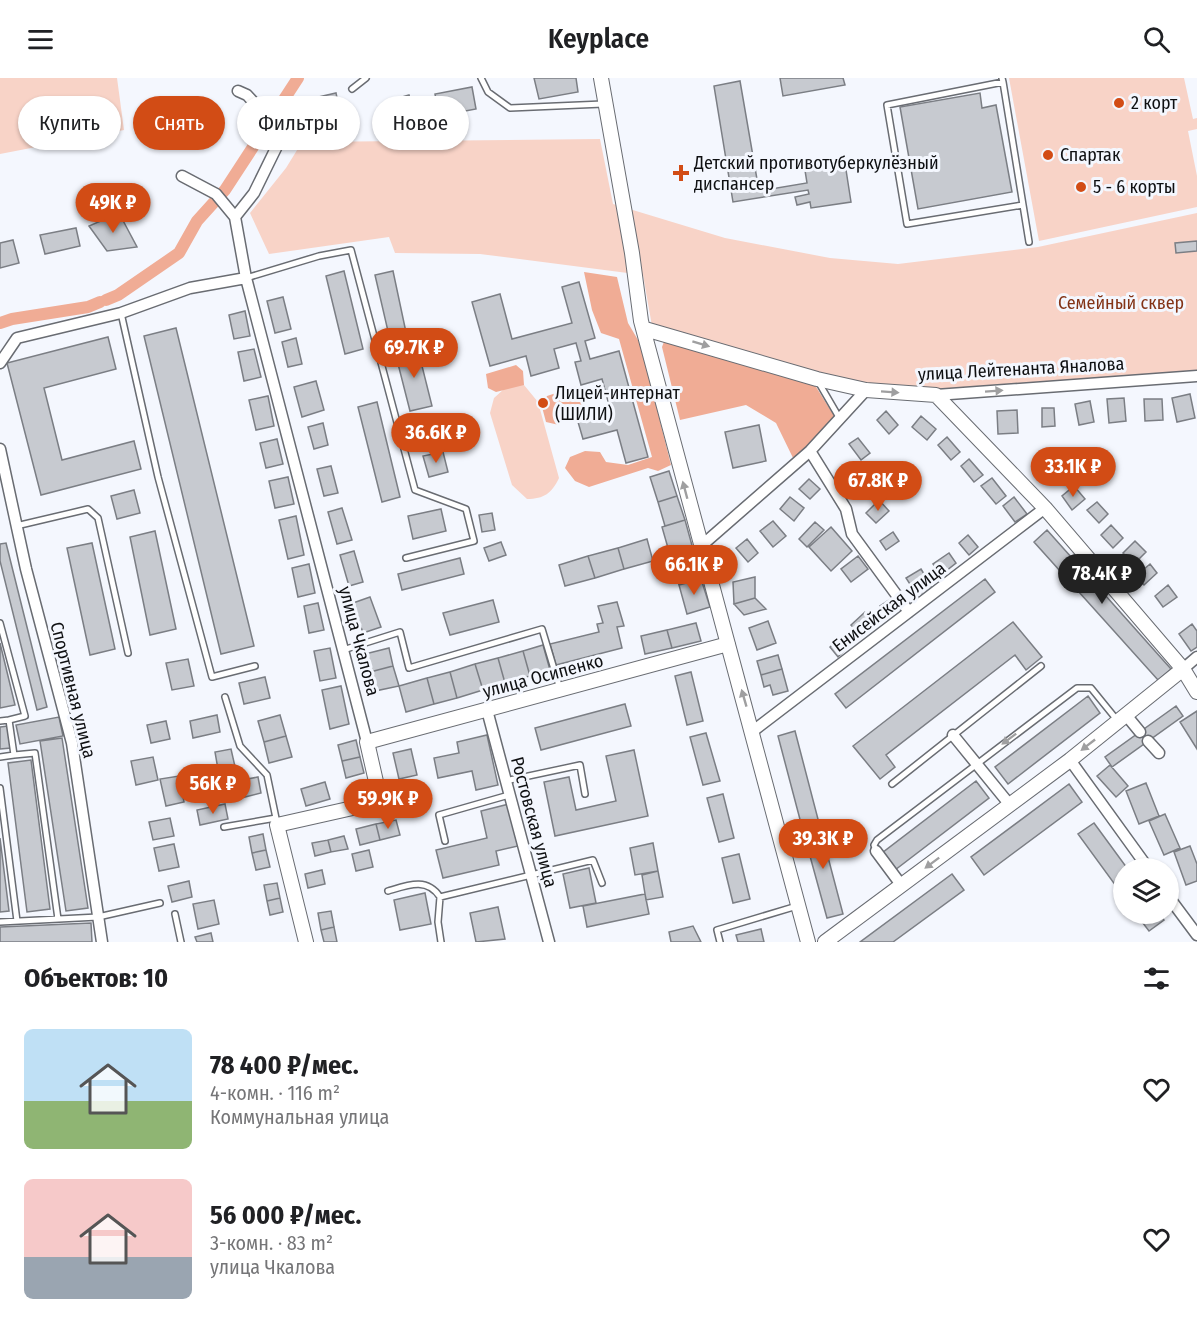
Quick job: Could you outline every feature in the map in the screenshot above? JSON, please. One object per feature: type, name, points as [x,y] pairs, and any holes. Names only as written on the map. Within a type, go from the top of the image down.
[{"type":"street","points":[[601,78],[644,327],[700,547],[753,731],[808,942]]},
{"type":"street","points":[[182,176],[220,197],[235,217],[254,193],[278,144],[276,127],[247,95],[238,91]]},
{"type":"street","name":"улица Чкалова","points":[[235,217],[246,278],[377,786],[375,797],[366,805],[276,821]]},
{"type":"street","points":[[0,363],[17,338],[121,313],[190,288],[246,278]]},
{"type":"street","name":"улица Лейтенанта Яналова","points":[[644,327],[817,380],[866,390],[936,395],[1197,376]]},
{"type":"street","points":[[700,547],[810,451],[841,420],[866,390]]},
{"type":"street","points":[[936,395],[1045,508],[1183,669],[1197,692]]},
{"type":"street","name":"Спортивная улица","points":[[0,449],[16,526],[72,743],[102,942]]},
{"type":"street","points":[[810,451],[846,509],[852,534],[909,612]]},
{"type":"street","name":"Енисейская улица","points":[[753,731],[1045,508]]},
{"type":"street","name":"улица Осипенко","points":[[367,742],[728,644]]},
{"type":"street","points":[[825,942],[1070,760],[1197,657]]},
{"type":"street","name":"Ростовская улица","points":[[487,710],[549,942]]},
{"type":"street","points":[[1122,718],[1140,732]]},
{"type":"street","points":[[953,735],[1010,805]]},
{"type":"street","points":[[1148,741],[1159,753]]},
{"type":"street","points":[[1070,760],[1142,858]]},
{"type":"street","points":[[276,821],[306,942]]},
{"type":"street","points":[[876,851],[902,886]]},
{"type":"street","points":[[1179,911],[1197,935]]},
{"type":"lane","points":[[352,89],[366,78]]},
{"type":"lane","points":[[481,78],[488,92],[510,108],[605,104]]},
{"type":"lane","points":[[1023,205],[907,224],[887,105],[1002,80],[1023,205],[1029,242]]},
{"type":"lane","points":[[246,278],[319,256],[351,250],[415,490],[466,509],[474,541],[406,558]]},
{"type":"lane","points":[[121,313],[158,477],[212,676],[255,666]]},
{"type":"lane","points":[[817,380],[841,420]]},
{"type":"lane","points":[[16,526],[88,509],[94,512],[98,518],[128,653]]},
{"type":"lane","points":[[0,623],[25,716],[0,721]]},
{"type":"lane","points":[[343,650],[400,632],[409,668],[542,629],[560,690]]},
{"type":"lane","points":[[892,784],[1041,666]]},
{"type":"lane","points":[[876,851],[874,845],[877,840],[976,763],[1084,686],[1091,688],[1122,718]]},
{"type":"lane","points":[[224,827],[276,821],[267,775],[240,746],[225,697]]},
{"type":"lane","points":[[9,720],[14,755]]},
{"type":"lane","points":[[0,757],[35,753],[58,919]]},
{"type":"lane","points":[[506,781],[580,765],[585,794]]},
{"type":"lane","points":[[0,788],[18,921]]},
{"type":"lane","points":[[445,842],[439,815],[509,795]]},
{"type":"lane","points":[[441,897],[593,860],[602,883]]},
{"type":"lane","points":[[388,891],[417,882],[434,888],[441,897],[438,922],[441,942]]},
{"type":"lane","points":[[0,922],[98,918],[160,903]]},
{"type":"lane","points":[[720,942],[717,930],[798,905]]},
{"type":"lane","points":[[176,914],[183,942]]},
{"type":"green space","points":[[0,78],[117,78],[119,96],[18,96],[18,150],[21,150],[0,154]]},
{"type":"green space","name":"Спартак","points":[[1009,78],[1184,78],[1193,119],[1197,118],[1197,129],[1188,131],[1197,176],[1197,207],[1039,241]]},
{"type":"green space","points":[[121,108],[124,130],[121,131]]},
{"type":"green space","name":"Семейный сквер","points":[[600,139],[613,204],[725,238],[830,258],[898,264],[1038,247],[1197,213],[1197,372],[936,390],[850,381],[652,326],[643,275],[480,254],[395,253],[389,237],[269,254],[250,213],[286,168],[297,150],[360,150],[360,141],[372,141],[372,150],[469,150],[469,140]]},
{"type":"green space","points":[[514,385],[524,385],[538,402],[559,478],[550,491],[538,498],[527,499],[512,485],[490,413],[494,398],[504,389]]},
{"type":"shaded area","points":[[584,272],[617,277],[628,323],[641,345],[671,465],[658,471],[648,468],[589,487],[575,481],[565,468],[570,457],[585,451],[600,452],[606,462],[628,465],[652,457],[619,339],[601,333],[592,310]]},
{"type":"shaded area","points":[[665,339],[813,382],[836,419],[794,460],[776,423],[746,405],[680,420],[662,347]]},
{"type":"shaded area","points":[[516,365],[523,371],[524,385],[496,392],[488,388],[486,374]]},
{"type":"shaded area","points":[[577,386],[583,389],[586,395],[585,409],[559,425],[546,422],[542,407],[547,396]]},
{"type":"building","points":[[534,78],[576,78],[578,92],[539,99]]},
{"type":"building","points":[[780,78],[843,78],[845,85],[783,96]]},
{"type":"building","points":[[740,81],[759,191],[807,183],[804,164],[844,157],[851,202],[811,208],[810,202],[797,205],[795,197],[809,194],[808,190],[733,202],[714,86]]},
{"type":"building","points":[[472,87],[476,109],[469,110],[469,96],[435,96],[435,94]]},
{"type":"building","points":[[980,93],[982,108],[996,105],[1012,192],[918,209],[900,107]]},
{"type":"building","points":[[119,213],[137,247],[107,251],[89,226]]},
{"type":"building","points":[[76,228],[80,246],[45,254],[40,235]]},
{"type":"building","points":[[13,240],[19,263],[0,268],[0,243]]},
{"type":"building","points":[[1197,241],[1197,251],[1176,253],[1175,243]]},
{"type":"building","points":[[344,271],[363,349],[345,354],[326,276]]},
{"type":"building","points":[[393,271],[407,337],[390,340],[375,275]]},
{"type":"building","points":[[579,282],[595,338],[585,341],[590,359],[619,351],[648,457],[626,463],[617,430],[583,439],[576,415],[609,405],[602,379],[581,385],[575,362],[581,361],[576,343],[554,349],[559,368],[531,376],[526,356],[490,366],[472,302],[500,294],[512,339],[572,323],[562,287]]},
{"type":"building","points":[[283,297],[291,329],[275,333],[267,301]]},
{"type":"building","points":[[245,311],[250,336],[234,339],[229,315]]},
{"type":"building","points":[[176,328],[254,646],[221,654],[144,336]]},
{"type":"building","points":[[108,337],[116,369],[44,388],[62,460],[134,441],[141,469],[41,495],[7,363]]},
{"type":"building","points":[[296,338],[302,364],[288,367],[282,342]]},
{"type":"building","points":[[417,346],[432,406],[410,411],[395,352]]},
{"type":"building","points":[[254,349],[261,377],[244,381],[238,352]]},
{"type":"building","points":[[316,381],[324,410],[302,417],[294,387]]},
{"type":"building","points":[[1190,394],[1195,418],[1177,422],[1172,398]]},
{"type":"building","points":[[268,396],[274,426],[256,430],[249,400]]},
{"type":"building","points":[[1124,398],[1126,421],[1109,423],[1107,399]]},
{"type":"building","points":[[1144,399],[1162,399],[1163,420],[1145,421]]},
{"type":"building","points":[[1090,401],[1094,422],[1079,425],[1075,404]]},
{"type":"building","points":[[377,402],[400,497],[382,502],[358,407]]},
{"type":"building","points":[[1042,408],[1054,408],[1055,426],[1042,427]]},
{"type":"building","points":[[1017,410],[1018,433],[998,434],[997,411]]},
{"type":"building","points":[[886,411],[898,425],[889,434],[877,420]]},
{"type":"building","points":[[921,416],[936,429],[927,440],[912,427]]},
{"type":"building","points":[[323,423],[328,445],[314,449],[308,427]]},
{"type":"building","points":[[759,425],[766,461],[733,468],[725,432]]},
{"type":"building","points":[[438,426],[442,441],[424,445],[420,430]]},
{"type":"building","points":[[947,437],[960,452],[951,460],[938,445]]},
{"type":"building","points":[[858,438],[870,453],[861,460],[849,444]]},
{"type":"building","points":[[277,439],[283,464],[266,468],[260,443]]},
{"type":"building","points":[[443,452],[448,472],[429,477],[423,456]]},
{"type":"building","points":[[969,459],[983,475],[974,482],[961,466]]},
{"type":"building","points":[[1044,462],[1056,473],[1046,483],[1035,471]]},
{"type":"building","points":[[331,466],[338,493],[324,496],[317,469]]},
{"type":"building","points":[[669,471],[677,496],[658,502],[650,477]]},
{"type":"building","points":[[288,477],[294,504],[275,508],[269,481]]},
{"type":"building","points":[[865,477],[874,488],[861,498],[852,487]]},
{"type":"building","points":[[992,478],[1006,496],[996,504],[981,486]]},
{"type":"building","points":[[809,479],[820,489],[810,499],[799,489]]},
{"type":"building","points":[[1074,486],[1085,499],[1072,510],[1062,496]]},
{"type":"building","points":[[134,490],[140,513],[117,519],[111,496]]},
{"type":"building","points":[[677,496],[685,520],[665,526],[658,502]]},
{"type":"building","points":[[790,497],[804,508],[794,521],[780,509]]},
{"type":"building","points":[[1014,497],[1027,514],[1015,522],[1003,506]]},
{"type":"building","points":[[879,500],[889,511],[876,523],[866,513]]},
{"type":"building","points":[[1097,502],[1108,514],[1099,523],[1087,510]]},
{"type":"building","points":[[342,508],[352,540],[337,544],[328,512]]},
{"type":"building","points":[[441,509],[446,531],[413,539],[408,516]]},
{"type":"building","points":[[492,513],[495,530],[482,532],[479,515]]},
{"type":"building","points":[[296,516],[304,555],[288,559],[279,520]]},
{"type":"building","points":[[685,520],[693,549],[670,555],[662,527]]},
{"type":"building","points":[[773,521],[786,536],[773,547],[760,531]]},
{"type":"building","points":[[815,522],[824,530],[807,547],[799,539]]},
{"type":"building","points":[[1111,525],[1123,538],[1113,548],[1101,535]]},
{"type":"building","points":[[831,527],[852,551],[831,571],[809,547]]},
{"type":"building","points":[[1047,530],[1171,669],[1158,680],[1034,542]]},
{"type":"building","points":[[155,531],[176,629],[150,635],[130,537]]},
{"type":"building","points":[[893,532],[899,541],[886,550],[880,541]]},
{"type":"building","points":[[968,535],[978,547],[969,555],[959,543]]},
{"type":"building","points":[[647,539],[653,561],[624,569],[618,548]]},
{"type":"building","points":[[747,539],[758,553],[748,562],[736,548]]},
{"type":"building","points":[[1135,541],[1146,552],[1134,564],[1123,553]]},
{"type":"building","points":[[501,542],[506,555],[489,561],[484,548]]},
{"type":"building","points":[[6,543],[47,707],[37,710],[0,561],[0,544]]},
{"type":"building","points":[[92,543],[115,649],[90,655],[67,548]]},
{"type":"building","points":[[618,548],[624,569],[595,578],[588,556]]},
{"type":"building","points":[[693,549],[701,579],[679,585],[670,555]]},
{"type":"building","points":[[354,551],[363,582],[349,586],[340,555]]},
{"type":"building","points":[[949,553],[956,563],[941,575],[933,564]]},
{"type":"building","points":[[588,556],[595,578],[565,586],[559,565]]},
{"type":"building","points":[[858,556],[868,569],[851,582],[841,569]]},
{"type":"building","points":[[460,558],[464,574],[402,590],[398,574]]},
{"type":"building","points":[[309,564],[315,593],[298,597],[292,568]]},
{"type":"building","points":[[1150,564],[1157,573],[1144,585],[1136,576]]},
{"type":"building","points":[[921,569],[933,589],[919,598],[906,578]]},
{"type":"building","points":[[755,577],[755,598],[734,604],[733,582]]},
{"type":"building","points":[[701,579],[710,607],[687,614],[679,585]]},
{"type":"building","points":[[985,579],[995,592],[846,708],[835,694]]},
{"type":"building","points":[[1168,585],[1177,597],[1163,607],[1155,596]]},
{"type":"building","points":[[370,597],[381,627],[363,633],[353,603]]},
{"type":"building","points":[[755,598],[766,609],[744,615],[734,604]]},
{"type":"building","points":[[892,598],[899,608],[887,616],[880,606]]},
{"type":"building","points":[[493,600],[499,622],[450,635],[443,613]]},
{"type":"building","points":[[617,602],[624,626],[617,627],[622,648],[556,665],[550,644],[599,632],[597,624],[603,623],[598,606]]},
{"type":"building","points":[[318,603],[324,630],[309,633],[304,606]]},
{"type":"building","points":[[865,612],[875,623],[861,636],[851,625]]},
{"type":"building","points":[[768,621],[776,643],[757,650],[749,628]]},
{"type":"building","points":[[1013,622],[1042,657],[1026,670],[1015,655],[886,755],[895,767],[880,779],[853,746]]},
{"type":"building","points":[[696,623],[701,641],[672,648],[667,630]]},
{"type":"building","points":[[1192,624],[1197,631],[1197,647],[1191,651],[1179,634]]},
{"type":"building","points":[[667,630],[672,648],[645,654],[641,636]]},
{"type":"building","points":[[841,637],[849,646],[838,657],[830,647]]},
{"type":"building","points":[[0,643],[15,705],[0,708]]},
{"type":"building","points":[[543,645],[550,670],[530,676],[523,651]]},
{"type":"building","points":[[330,648],[336,678],[320,681],[314,651]]},
{"type":"building","points":[[389,648],[393,666],[370,672],[365,654]]},
{"type":"building","points":[[523,651],[530,676],[505,683],[498,658]]},
{"type":"building","points":[[778,655],[782,669],[761,675],[757,661]]},
{"type":"building","points":[[498,658],[505,683],[483,690],[475,664]]},
{"type":"building","points":[[188,659],[194,686],[172,690],[166,663]]},
{"type":"building","points":[[475,664],[483,690],[457,698],[450,672]]},
{"type":"building","points":[[393,666],[399,686],[375,691],[370,672]]},
{"type":"building","points":[[782,669],[788,691],[773,695],[770,685],[764,687],[761,675]]},
{"type":"building","points":[[450,672],[457,698],[434,704],[427,678]]},
{"type":"building","points":[[691,672],[703,721],[687,725],[675,676]]},
{"type":"building","points":[[265,677],[270,698],[244,704],[239,683]]},
{"type":"building","points":[[427,678],[434,704],[406,712],[399,686]]},
{"type":"building","points":[[341,686],[349,724],[330,729],[322,690]]},
{"type":"building","points":[[1088,696],[1100,713],[1008,784],[995,767]]},
{"type":"building","points":[[625,704],[631,726],[541,750],[535,728]]},
{"type":"building","points":[[1176,706],[1183,716],[1112,767],[1105,757]]},
{"type":"building","points":[[1197,711],[1197,749],[1180,722]]},
{"type":"building","points":[[217,715],[220,732],[193,738],[190,721]]},
{"type":"building","points":[[280,715],[286,736],[264,742],[258,721]]},
{"type":"building","points":[[59,717],[63,736],[20,744],[16,725]]},
{"type":"building","points":[[166,721],[170,739],[151,743],[147,725]]},
{"type":"building","points":[[8,726],[11,748],[0,749],[0,727]]},
{"type":"building","points":[[795,731],[819,823],[802,827],[778,736]]},
{"type":"building","points":[[706,733],[720,781],[703,785],[690,737]]},
{"type":"building","points":[[487,735],[498,785],[476,790],[472,771],[438,778],[434,758],[459,753],[457,742]]},
{"type":"building","points":[[286,736],[292,757],[269,763],[264,742]]},
{"type":"building","points":[[62,738],[88,908],[66,911],[40,741]]},
{"type":"building","points":[[356,740],[360,757],[342,761],[338,745]]},
{"type":"building","points":[[231,749],[236,771],[219,775],[215,752]]},
{"type":"building","points":[[411,749],[417,775],[399,779],[393,753]]},
{"type":"building","points":[[634,750],[648,816],[555,836],[544,782],[569,777],[576,810],[616,801],[606,756]]},
{"type":"building","points":[[153,757],[158,780],[136,785],[131,761]]},
{"type":"building","points":[[360,757],[364,773],[346,778],[342,761]]},
{"type":"building","points":[[31,760],[50,909],[27,912],[8,763]]},
{"type":"building","points":[[1110,765],[1128,786],[1116,797],[1097,776]]},
{"type":"building","points":[[179,776],[184,802],[166,806],[160,779]]},
{"type":"building","points":[[258,777],[261,793],[241,798],[237,781]]},
{"type":"building","points":[[976,781],[989,798],[895,870],[882,853]]},
{"type":"building","points":[[325,782],[330,799],[306,806],[301,789]]},
{"type":"building","points":[[1146,783],[1159,816],[1139,824],[1126,791]]},
{"type":"building","points":[[1069,784],[1082,802],[984,875],[971,857]]},
{"type":"building","points":[[723,794],[734,838],[719,842],[707,798]]},
{"type":"building","points":[[225,804],[228,819],[200,825],[197,810]]},
{"type":"building","points":[[509,804],[518,846],[496,851],[499,865],[443,878],[436,850],[487,838],[481,811]]},
{"type":"building","points":[[1165,814],[1180,848],[1164,855],[1149,821]]},
{"type":"building","points":[[170,818],[174,836],[153,840],[149,822]]},
{"type":"building","points":[[396,820],[400,835],[380,840],[376,824]]},
{"type":"building","points":[[819,823],[843,914],[827,918],[802,827]]},
{"type":"building","points":[[1094,823],[1120,858],[1113,858],[1113,882],[1078,834]]},
{"type":"building","points":[[376,824],[380,840],[360,845],[356,829]]},
{"type":"building","points":[[263,834],[266,850],[252,853],[249,837]]},
{"type":"building","points":[[344,836],[348,849],[331,852],[328,840]]},
{"type":"building","points":[[0,838],[9,911],[0,912]]},
{"type":"building","points":[[328,840],[331,852],[315,856],[312,843]]},
{"type":"building","points":[[653,843],[658,871],[635,875],[630,848]]},
{"type":"building","points":[[174,844],[179,867],[159,871],[154,848]]},
{"type":"building","points":[[1190,846],[1197,864],[1197,881],[1186,885],[1179,866],[1179,858],[1176,858],[1174,852]]},
{"type":"building","points":[[266,850],[270,867],[256,870],[252,853]]},
{"type":"building","points":[[369,850],[373,867],[356,871],[352,854]]},
{"type":"building","points":[[739,854],[750,899],[733,903],[722,858]]},
{"type":"building","points":[[589,868],[596,903],[570,908],[563,874]]},
{"type":"building","points":[[322,870],[325,884],[308,888],[305,874]]},
{"type":"building","points":[[658,871],[663,897],[646,900],[642,875]]},
{"type":"building","points":[[952,874],[964,890],[893,942],[860,942]]},
{"type":"building","points":[[189,881],[192,897],[172,902],[168,886]]},
{"type":"building","points":[[277,883],[280,898],[267,901],[264,885]]},
{"type":"building","points":[[425,893],[431,924],[400,930],[394,900]]},
{"type":"building","points":[[645,894],[649,914],[587,927],[583,906]]},
{"type":"building","points":[[280,898],[283,912],[270,915],[267,901]]},
{"type":"building","points":[[214,900],[219,924],[198,929],[193,904]]},
{"type":"building","points":[[498,907],[505,939],[476,942],[470,913]]},
{"type":"building","points":[[331,911],[334,927],[321,930],[318,913]]},
{"type":"building","points":[[91,923],[92,942],[0,942],[0,927]]},
{"type":"building","points":[[1144,924],[1159,924],[1149,931]]},
{"type":"building","points":[[693,926],[701,942],[671,942],[669,932]]},
{"type":"building","points":[[334,927],[337,942],[324,942],[321,930]]},
{"type":"building","points":[[761,929],[764,942],[738,942],[736,935]]},
{"type":"building","points":[[211,933],[213,942],[197,942],[195,937]]},
{"type":"waterway","points":[[106,300],[118,295],[179,253],[197,221],[225,190],[298,78]]},
{"type":"waterway","points":[[0,323],[88,307],[100,302]]},
{"type":"place","name":"2 корт","points":[[1119,103]]},
{"type":"place","name":"Спартак","points":[[1048,155]]},
{"type":"place","name":"Детский противотуберкулёзный диспансер","points":[[681,173]]},
{"type":"place","name":"5 - 6 корты","points":[[1081,187]]},
{"type":"place","name":"Лицей-интернат (ШИЛИ)","points":[[543,403]]}]
